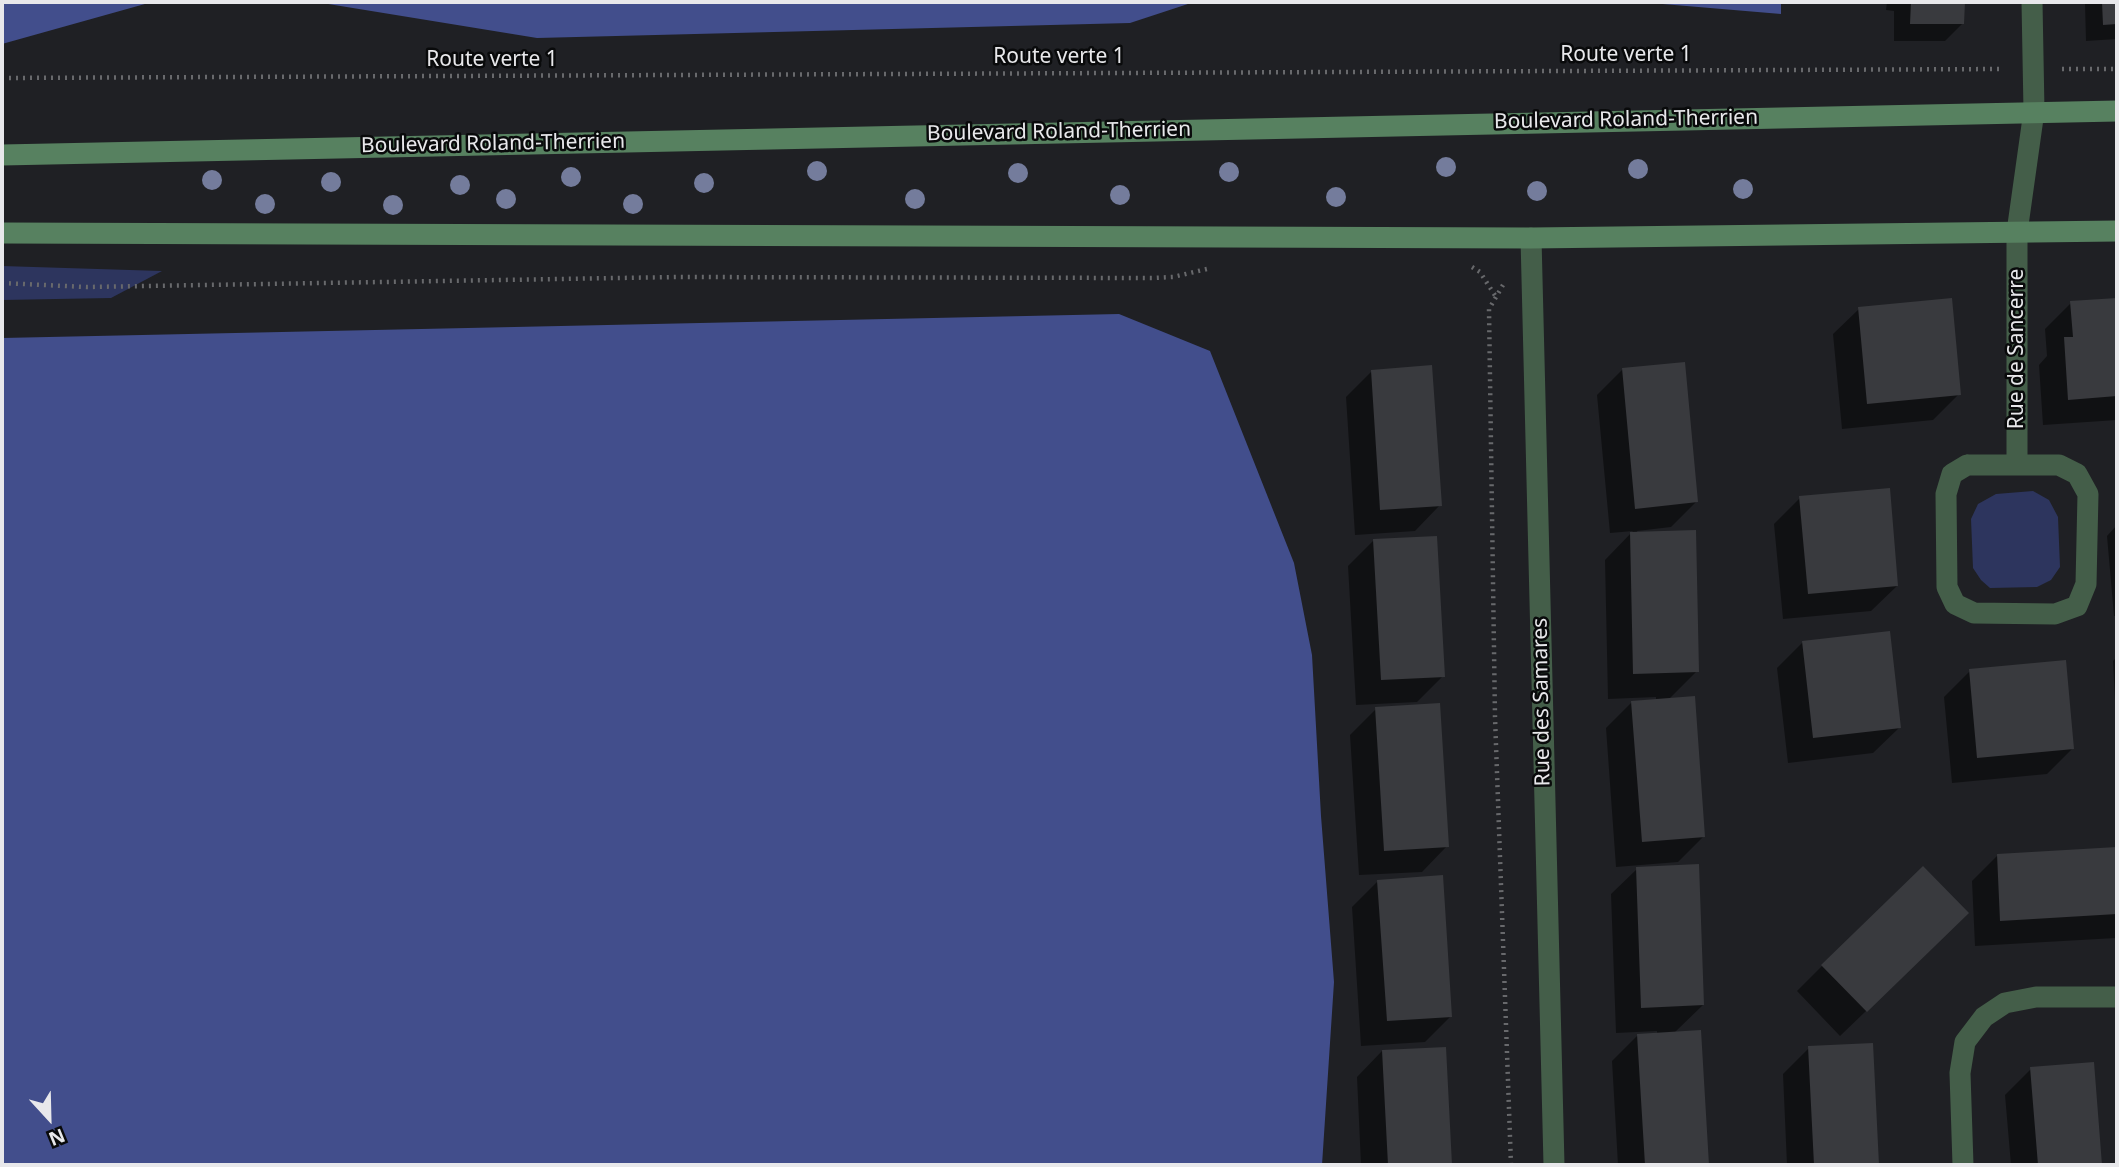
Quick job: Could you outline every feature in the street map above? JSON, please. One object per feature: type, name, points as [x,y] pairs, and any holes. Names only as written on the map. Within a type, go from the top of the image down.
[{"type":"main road","name":"Boulevard Roland-Therrien","points":[[2,155],[2117,111]]},
{"type":"main road","points":[[2,233],[1531,238],[2117,231]]},
{"type":"street","name":"Rue de Sancerre","points":[[2017,465],[2017,232],[2034,111],[2032,2]]},
{"type":"street","name":"Rue des Samares","points":[[1531,238],[1554,1165]]},
{"type":"street","points":[[2017,465],[2059,466],[2077,474],[2088,494],[2086,583],[2077,606],[2055,614],[1974,613],[1955,604],[1947,587],[1946,494],[1952,474],[1967,466],[2017,465]]},
{"type":"street","points":[[1963,1165],[1960,1073],[1965,1042],[1984,1017],[2006,1003],[2036,997],[2117,997]]},
{"type":"path","name":"Route verte 1","points":[[2,78],[2117,69]]},
{"type":"path","points":[[1511,1165],[1495,717],[1489,309],[1531,238]]},
{"type":"path","points":[[1464,262],[1480,272],[1496,297]]},
{"type":"path","points":[[2,283],[86,286],[677,277],[1153,278],[1172,277],[1215,267]]},
{"type":"shaded area","points":[[2,2],[152,2],[2,44]]},
{"type":"shaded area","points":[[316,2],[1194,2],[1130,23],[537,38]]},
{"type":"shaded area","points":[[1639,2],[1781,2],[1781,14]]},
{"type":"shaded area","points":[[2,266],[162,271],[111,298],[2,300]]},
{"type":"shaded area","points":[[1119,314],[1210,351],[1294,563],[1312,655],[1334,982],[1322,1165],[2,1165],[2,338]]},
{"type":"shaded area","points":[[2033,491],[2049,500],[2058,517],[2060,567],[2051,580],[2037,587],[1990,588],[1973,568],[1971,519],[1978,504],[1996,494]]},
{"type":"building","points":[[1911,2],[1965,2],[1964,24],[1910,24]]},
{"type":"building","points":[[2102,2],[2117,2],[2117,24],[2103,25]]},
{"type":"building","points":[[1952,298],[1961,395],[1867,404],[1858,307]]},
{"type":"building","points":[[2117,298],[2117,396],[2068,400],[2064,337],[2073,337],[2070,301]]},
{"type":"building","points":[[1685,362],[1698,502],[1635,509],[1622,368]]},
{"type":"building","points":[[1432,365],[1442,506],[1380,510],[1371,370]]},
{"type":"building","points":[[1890,488],[1898,586],[1808,594],[1799,496]]},
{"type":"building","points":[[1696,530],[1699,672],[1633,674],[1630,532]]},
{"type":"building","points":[[1437,536],[1445,677],[1381,680],[1373,539]]},
{"type":"building","points":[[1890,631],[1901,728],[1813,738],[1802,641]]},
{"type":"building","points":[[2066,660],[2074,749],[1977,758],[1969,669]]},
{"type":"building","points":[[1695,696],[1705,837],[1642,842],[1631,701]]},
{"type":"building","points":[[1440,703],[1449,847],[1384,851],[1375,707]]},
{"type":"building","points":[[2117,847],[2117,914],[2000,921],[1997,854]]},
{"type":"building","points":[[1699,864],[1704,1005],[1641,1008],[1636,867]]},
{"type":"building","points":[[1923,866],[1969,913],[1867,1012],[1821,965]]},
{"type":"building","points":[[1443,875],[1452,1017],[1387,1021],[1377,880]]},
{"type":"building","points":[[1701,1030],[1709,1165],[1645,1165],[1637,1034]]},
{"type":"building","points":[[1873,1043],[1879,1165],[1814,1165],[1808,1046]]},
{"type":"building","points":[[1446,1047],[1452,1165],[1388,1165],[1382,1050]]},
{"type":"building","points":[[2094,1062],[2102,1165],[2038,1165],[2030,1067]]}]
